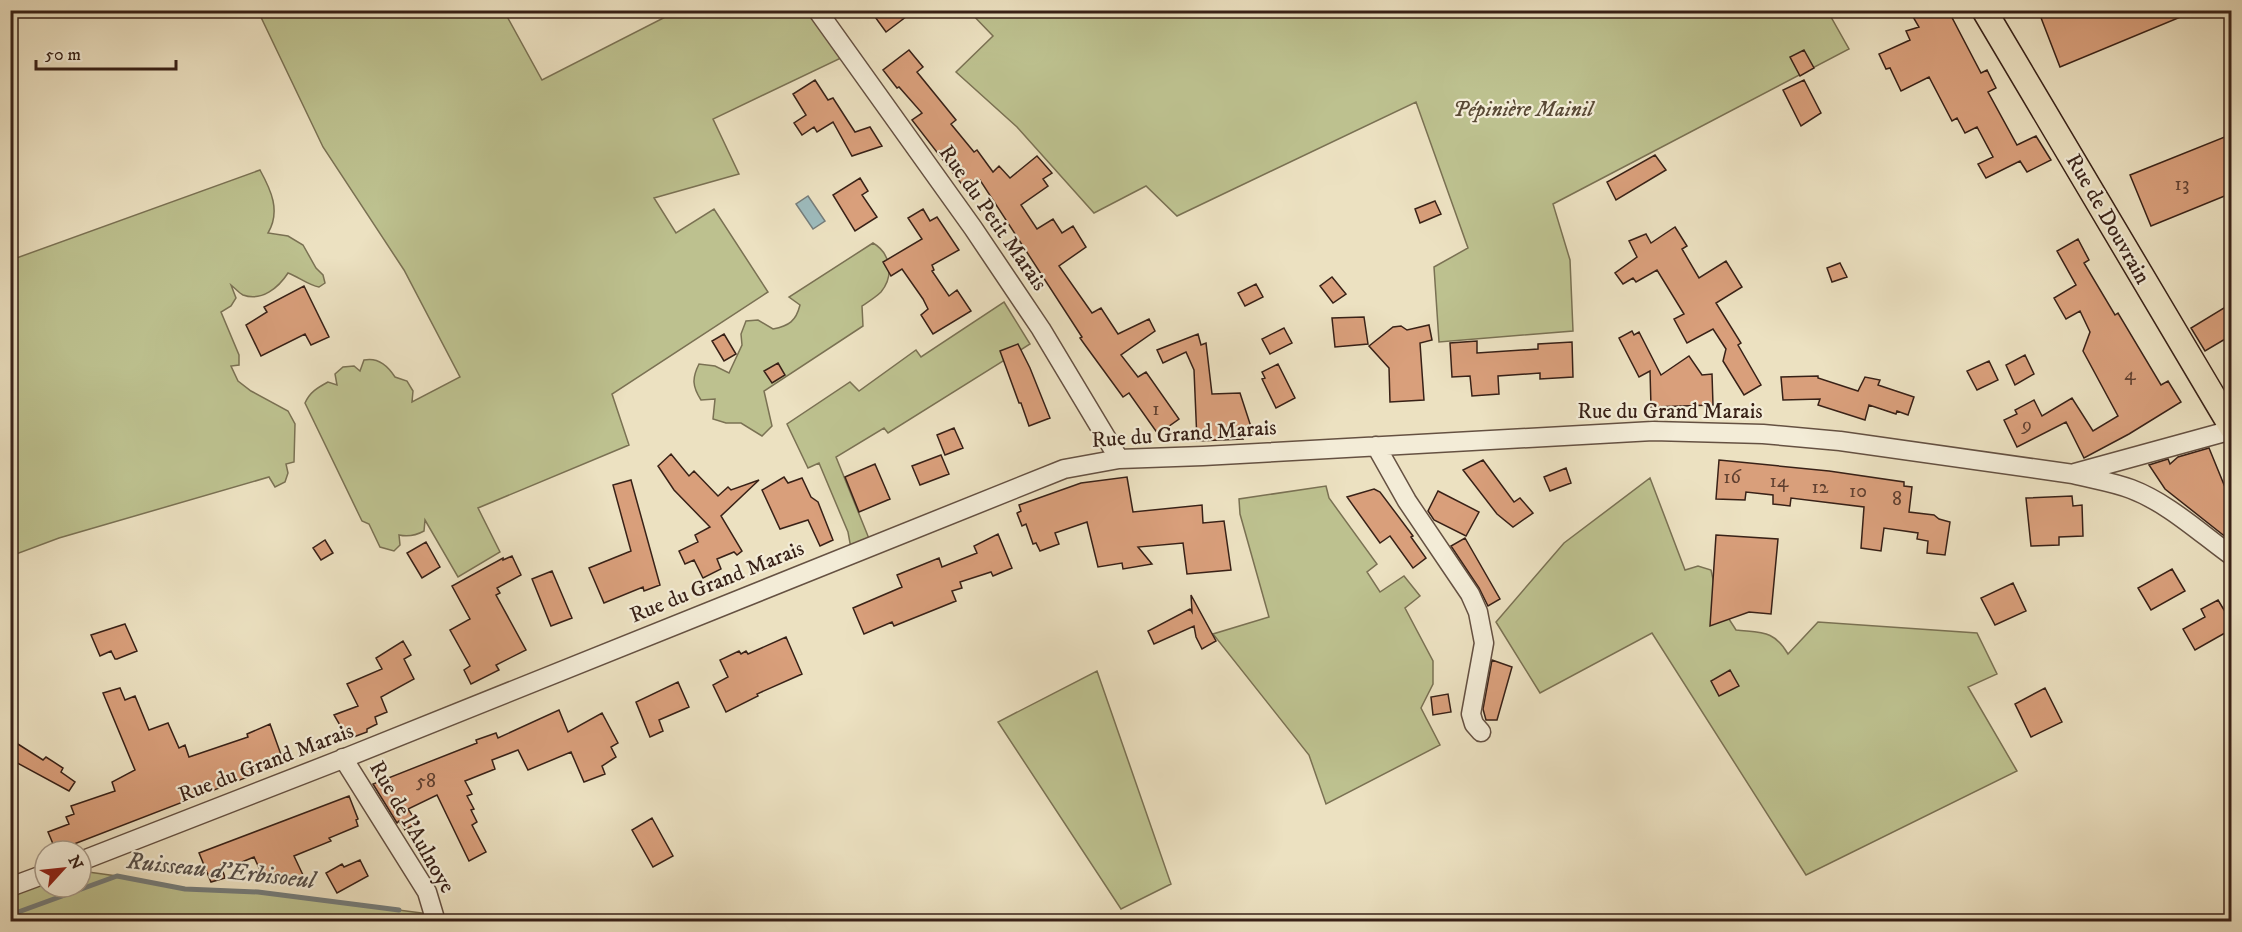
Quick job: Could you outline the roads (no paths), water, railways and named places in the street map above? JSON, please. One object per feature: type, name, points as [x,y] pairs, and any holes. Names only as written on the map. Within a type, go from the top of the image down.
[{"type":"main road","name":"Rue de Douvrain","points":[[1984,10],[2232,429]]},
{"type":"street","name":"Rue du Petit Marais","points":[[817,10],[973,228],[1041,329],[1119,459]]},
{"type":"street","points":[[2073,474],[2232,429]]},
{"type":"street","name":"Rue du Grand Marais","points":[[93,856],[1064,469],[1119,459],[1653,431],[1763,434],[1840,441],[2073,474],[2132,489],[2161,505],[2232,556]]},
{"type":"street","points":[[1376,446],[1407,501],[1470,594],[1478,612],[1484,643],[1471,714],[1474,724],[1481,732]]},
{"type":"street","name":"Rue de l'Aulnoye","points":[[343,758],[427,892],[436,921]]},
{"type":"street","points":[[13,881],[33,877]]},
{"type":"water","points":[[808,196],[825,221],[813,229],[796,204]]},
{"type":"waterway","name":"Ruisseau d'Erbisoeul","points":[[10,915],[117,876],[185,889],[258,892],[399,910]]},
{"type":"waterway","name":"Ruisseau d'Erbisoeul","points":[[478,920],[484,922]]},
{"type":"park label","name":"Pépinière Mainil","points":[[1523,109]]}]
